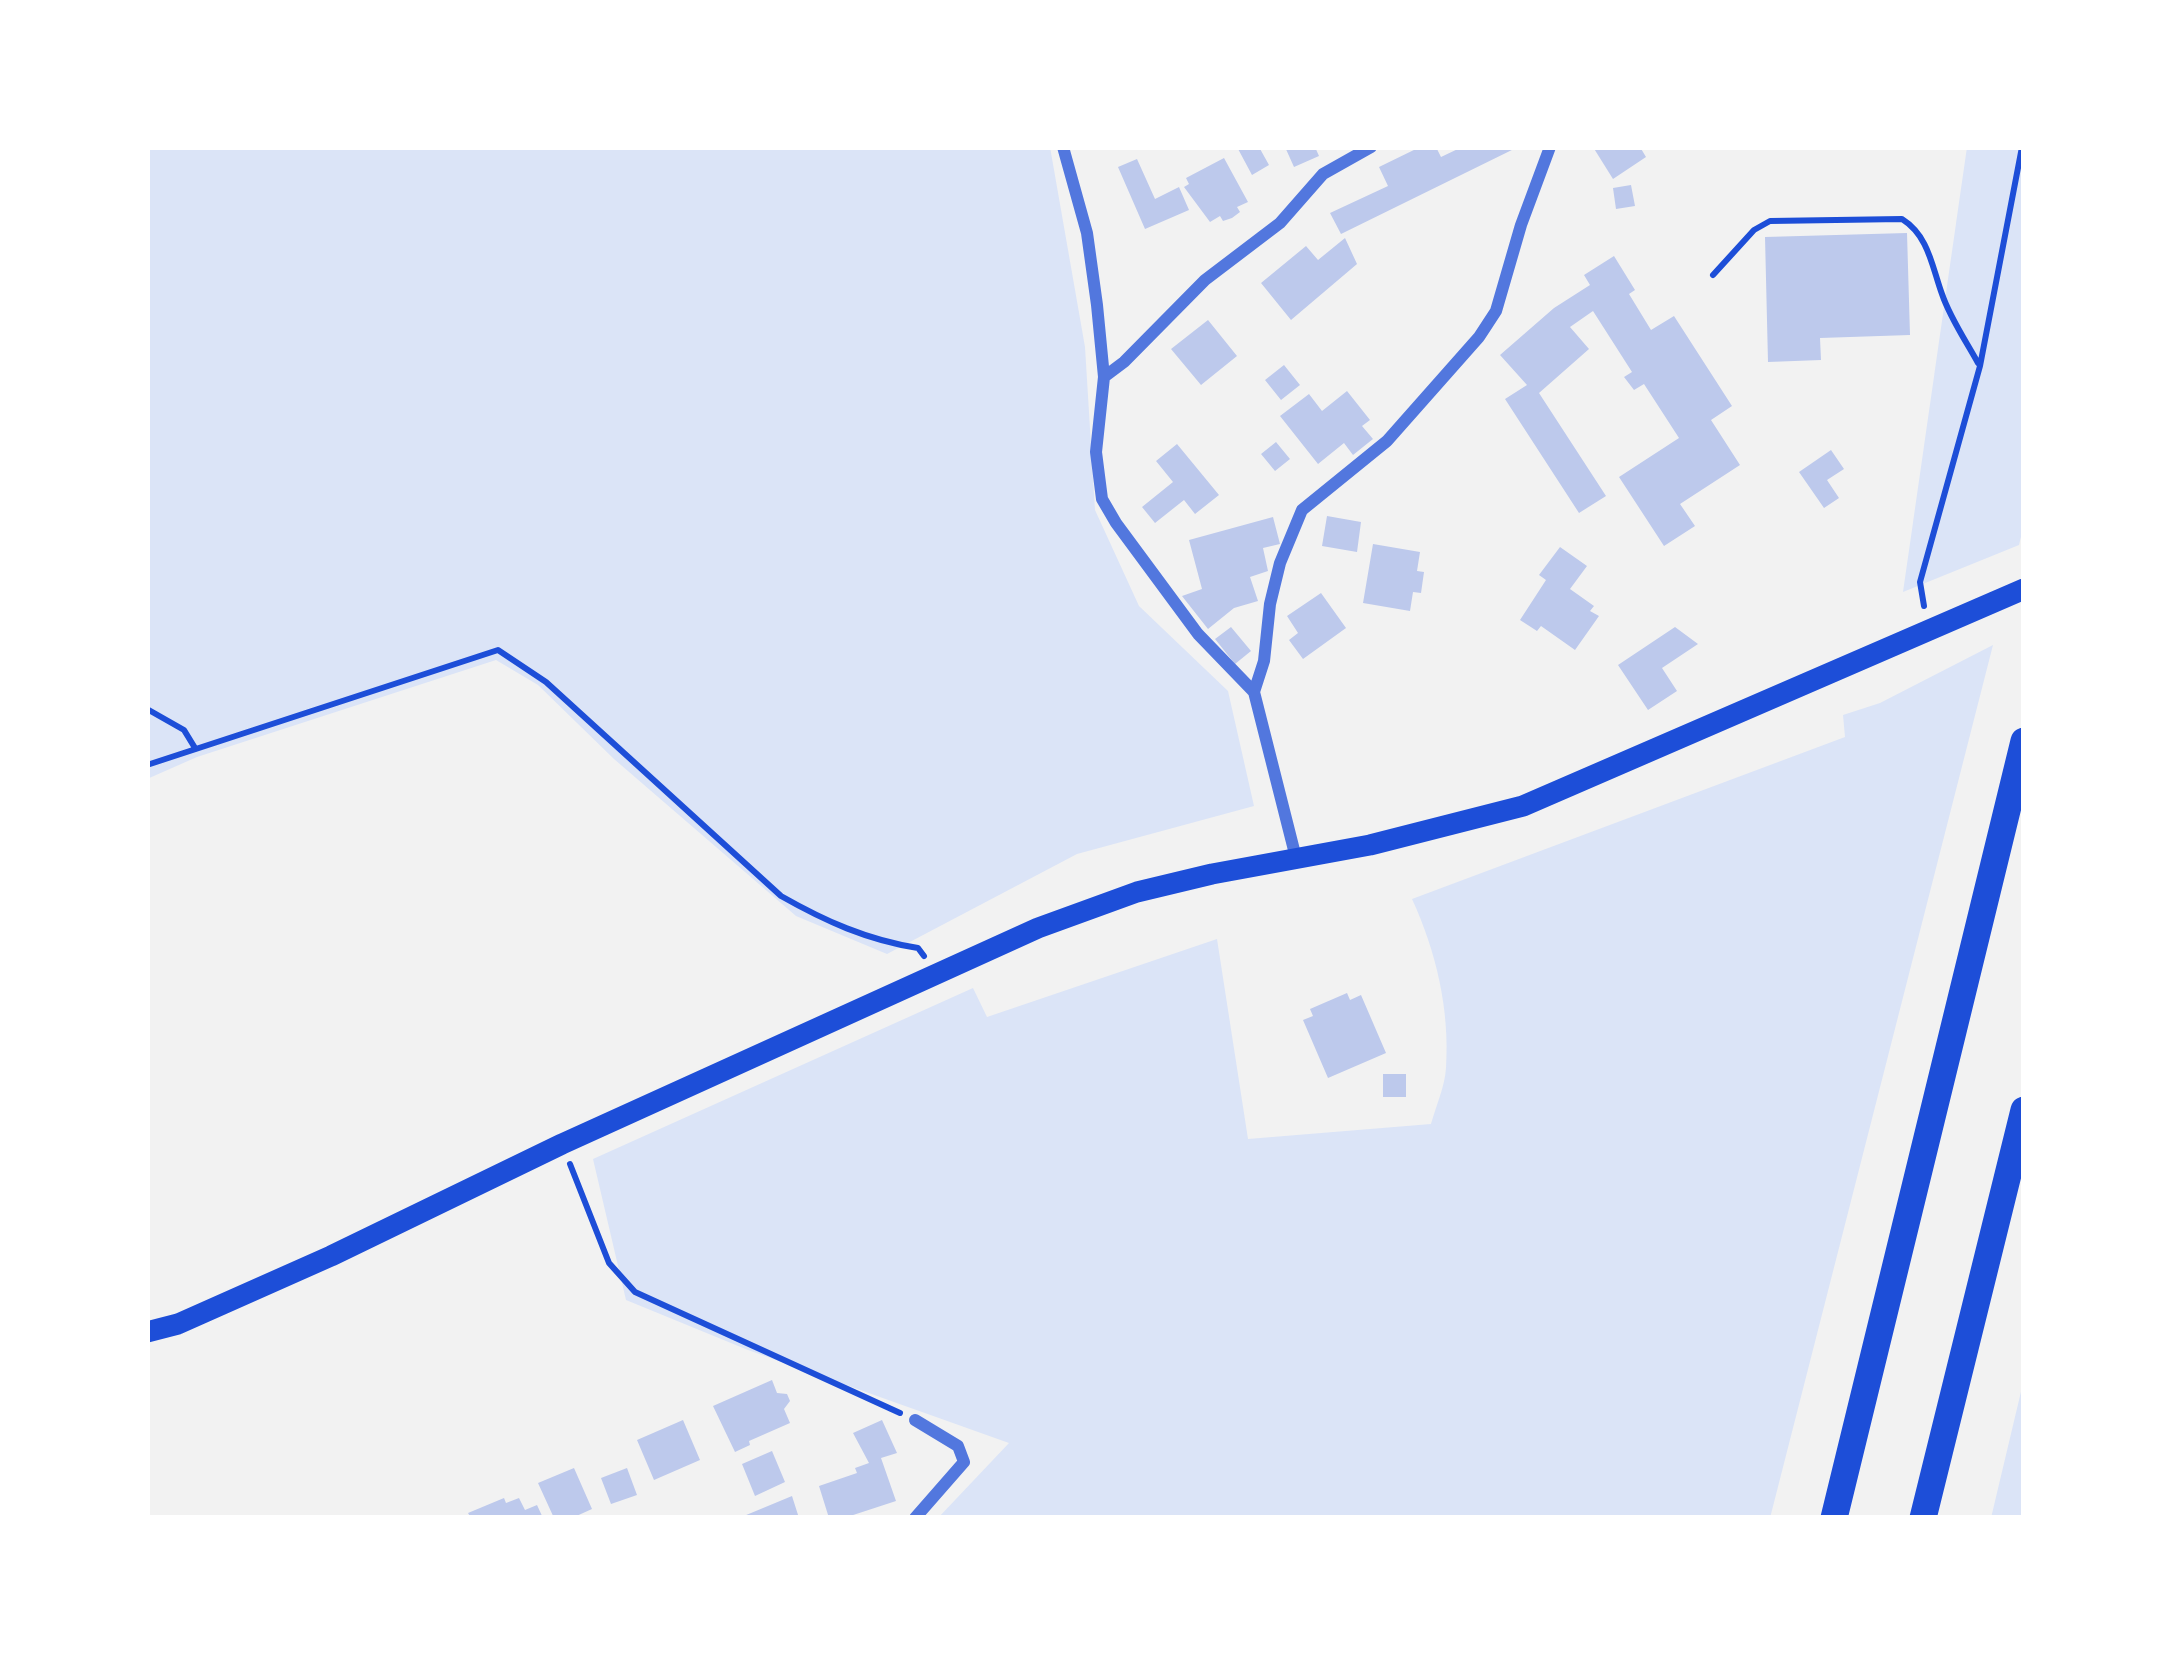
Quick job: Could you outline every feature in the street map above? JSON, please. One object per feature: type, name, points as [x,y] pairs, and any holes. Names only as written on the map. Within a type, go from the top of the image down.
[{"type":"highway","points":[[1834,1518],[2024,741]]},
{"type":"highway","points":[[1923,1518],[2024,1110]]},
{"type":"main road","points":[[147,1332],[178,1324],[331,1256],[562,1144],[1038,928],[1137,892],[1443,828],[1522,806],[2024,589]]},
{"type":"street","points":[[1063,147],[1087,233],[1104,377],[1096,452],[1102,499],[1198,634],[1254,692],[1296,858]]},
{"type":"street","points":[[1104,377],[1205,280],[1280,223],[1323,174],[1371,147]]},
{"type":"street","points":[[1254,692],[1264,661],[1280,563],[1302,510],[1387,441],[1479,338],[1496,310],[1550,147]]},
{"type":"street","points":[[915,1420],[958,1445],[964,1462],[915,1518]]},
{"type":"path","points":[[1928,633],[1920,582],[1980,366],[2022,147]]},
{"type":"path","points":[[1713,274],[1754,230],[1770,221],[1902,219],[1913,226],[1931,255],[1942,297],[1980,366]]},
{"type":"path","points":[[147,765],[498,650],[546,682],[781,896],[821,919],[876,941],[918,948],[939,974]]},
{"type":"path","points":[[147,709],[184,730],[195,748]]},
{"type":"path","points":[[562,1144],[609,1263],[635,1292],[915,1420]]},
{"type":"shaded area","points":[[147,147],[1050,147],[1085,347],[1095,510],[1139,606],[1228,691],[1254,806],[1077,854],[887,954],[796,916],[614,759],[538,685],[496,660],[197,757],[147,779]]},
{"type":"shaded area","points":[[1967,147],[2024,147],[2024,524],[2019,545],[1903,592]]},
{"type":"shaded area","points":[[1993,645],[1770,1518],[938,1518],[1009,1443],[748,1350],[626,1300],[593,1159],[973,988],[987,1017],[1217,939],[1248,1139],[1431,1124],[1445,1075],[1446,1024],[1434,960],[1412,899],[1845,737],[1843,715],[1880,703]]},
{"type":"shaded area","points":[[2024,1379],[2024,1518],[1991,1518]]},
{"type":"building","points":[[1237,147],[1259,147],[1269,165],[1252,175]]},
{"type":"building","points":[[1285,147],[1315,147],[1319,156],[1294,167]]},
{"type":"building","points":[[1420,147],[1436,147],[1441,157],[1462,147],[1518,147],[1341,234],[1330,213],[1388,186],[1379,167]]},
{"type":"building","points":[[1593,147],[1640,147],[1646,157],[1613,179]]},
{"type":"building","points":[[1224,158],[1248,202],[1237,207],[1240,212],[1232,218],[1223,221],[1220,216],[1210,222],[1184,187],[1189,184],[1186,178]]},
{"type":"building","points":[[1137,159],[1155,199],[1179,187],[1189,210],[1145,229],[1118,167]]},
{"type":"building","points":[[1631,185],[1635,206],[1616,209],[1613,188]]},
{"type":"building","points":[[1907,233],[1910,335],[1820,338],[1821,360],[1768,362],[1765,237]]},
{"type":"building","points":[[1345,238],[1357,264],[1291,320],[1261,283],[1306,246],[1318,260]]},
{"type":"building","points":[[1614,256],[1651,330],[1674,316],[1732,406],[1711,420],[1740,465],[1680,504],[1695,526],[1664,546],[1619,477],[1679,438],[1644,384],[1634,390],[1624,377],[1632,372],[1593,311],[1570,327],[1589,349],[1539,393],[1606,496],[1579,513],[1505,399],[1527,385],[1500,355],[1554,308],[1590,285],[1584,275]]},
{"type":"building","points":[[1208,320],[1237,356],[1201,385],[1171,349]]},
{"type":"building","points":[[1284,365],[1300,385],[1281,400],[1265,380]]},
{"type":"building","points":[[1347,391],[1370,420],[1362,426],[1373,439],[1353,455],[1344,443],[1318,464],[1280,416],[1309,394],[1322,411]]},
{"type":"building","points":[[1276,442],[1290,459],[1275,471],[1261,454]]},
{"type":"building","points":[[1177,444],[1219,495],[1195,514],[1184,500],[1155,523],[1142,507],[1173,482],[1156,461]]},
{"type":"building","points":[[1831,450],[1844,469],[1827,480],[1839,498],[1824,508],[1799,472]]},
{"type":"building","points":[[1327,516],[1361,522],[1357,552],[1322,546]]},
{"type":"building","points":[[1273,517],[1280,544],[1263,548],[1268,571],[1250,577],[1258,601],[1234,608],[1208,629],[1182,596],[1202,589],[1189,540]]},
{"type":"building","points":[[1373,544],[1420,552],[1421,593],[1413,592],[1410,611],[1363,603]]},
{"type":"building","points":[[1560,547],[1587,566],[1570,589],[1594,606],[1590,611],[1599,616],[1575,650],[1541,626],[1537,631],[1520,620],[1546,580],[1539,575]]},
{"type":"building","points":[[1321,593],[1346,628],[1303,659],[1289,640],[1298,633],[1287,616]]},
{"type":"building","points":[[1231,627],[1251,651],[1235,664],[1215,639]]},
{"type":"building","points":[[1675,627],[1698,644],[1662,668],[1677,691],[1648,710],[1618,665]]},
{"type":"building","points":[[1347,993],[1350,1000],[1361,995],[1386,1053],[1328,1078],[1303,1020],[1313,1016],[1310,1009]]},
{"type":"building","points":[[1383,1074],[1406,1074],[1406,1097],[1383,1097]]},
{"type":"building","points":[[772,1380],[777,1393],[787,1394],[790,1401],[784,1409],[790,1423],[735,1452],[713,1406]]},
{"type":"building","points":[[683,1420],[700,1460],[654,1480],[637,1440]]},
{"type":"building","points":[[882,1420],[897,1453],[881,1458],[896,1501],[844,1518],[829,1518],[819,1486],[857,1473],[855,1468],[869,1463],[853,1433]]},
{"type":"building","points":[[772,1451],[785,1482],[755,1496],[742,1464]]},
{"type":"building","points":[[574,1468],[592,1509],[572,1518],[554,1518],[538,1483]]},
{"type":"building","points":[[627,1468],[637,1495],[611,1504],[601,1478]]},
{"type":"building","points":[[792,1496],[799,1518],[739,1518]]},
{"type":"building","points":[[504,1498],[506,1503],[519,1498],[525,1510],[537,1505],[543,1518],[471,1518],[468,1513]]}]
